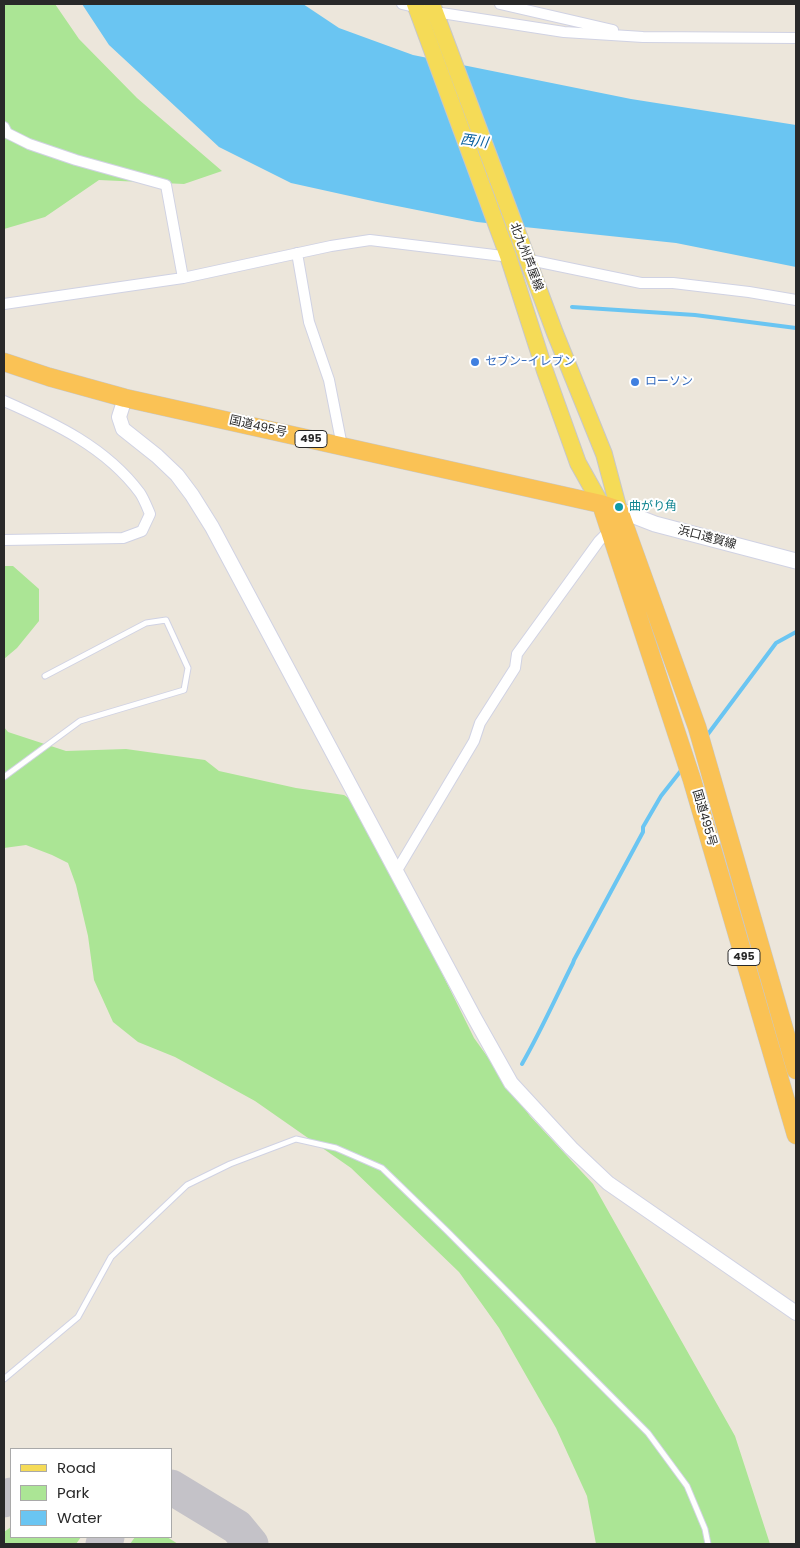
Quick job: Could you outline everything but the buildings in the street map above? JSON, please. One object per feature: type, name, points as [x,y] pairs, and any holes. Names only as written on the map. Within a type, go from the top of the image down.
[{"type":"highway","name":"国道495号","points":[[4,362],[125,398],[601,504],[619,510],[697,727],[796,1070]]},
{"type":"highway","name":"国道495号","points":[[601,504],[692,780],[796,1135]]},
{"type":"main road","name":"北九州芦屋線","points":[[413,9],[505,249],[545,371],[578,463],[601,504]]},
{"type":"main road","name":"北九州芦屋線","points":[[436,13],[558,342],[604,454],[619,510]]},
{"type":"main road","name":"浜口遠賀線","points":[[619,510],[655,524],[796,561]]},
{"type":"street","points":[[500,4],[644,37]]},
{"type":"street","points":[[413,9],[564,32],[644,37],[796,38]]},
{"type":"street","points":[[5,132],[29,144],[76,160],[166,185],[183,278]]},
{"type":"street","points":[[4,304],[183,278],[331,246],[370,240],[505,249],[640,283],[673,283],[796,300]]},
{"type":"street","points":[[297,253],[309,322],[329,380],[342,446]]},
{"type":"street","points":[[125,398],[119,417],[123,429],[177,475],[212,527],[511,1083],[571,1148],[608,1183],[796,1312]]},
{"type":"street","points":[[4,401],[75,435],[101,454],[141,494],[150,514],[142,531],[123,538],[4,540]]},
{"type":"street","points":[[396,872],[474,741],[480,723],[516,668],[517,654],[599,541],[610,530]]},
{"type":"lane","points":[[4,777],[80,721],[184,690],[188,668],[166,620],[146,623],[45,676]]},
{"type":"lane","points":[[4,1379],[78,1316],[111,1257],[187,1185],[230,1164],[296,1139],[336,1148],[382,1168],[648,1433],[687,1486],[705,1529],[708,1544]]},
{"type":"green space","points":[[4,4],[55,4],[79,39],[137,98],[222,171],[184,184],[99,180],[45,217],[4,229]]},
{"type":"green space","points":[[4,566],[13,566],[39,589],[39,621],[17,648],[4,659]]},
{"type":"green space","points":[[4,727],[8,732],[66,751],[126,749],[205,760],[219,771],[296,788],[344,795],[359,805],[474,1038],[530,1116],[593,1184],[735,1436],[770,1544],[596,1544],[587,1496],[556,1428],[499,1328],[459,1272],[351,1168],[255,1101],[175,1057],[138,1042],[113,1022],[94,980],[88,936],[76,885],[68,863],[26,845],[4,848]]},
{"type":"green space","points":[[10,1528],[10,1538],[80,1538],[76,1544],[4,1544],[4,1532]]},
{"type":"green space","points":[[134,1538],[169,1538],[178,1544],[130,1544]]},
{"type":"water","name":"西川","points":[[82,4],[303,4],[339,28],[413,55],[631,99],[796,125],[796,267],[676,243],[477,222],[291,183],[219,147],[109,45]]},
{"type":"waterway","points":[[572,307],[695,315],[796,328]]},
{"type":"waterway","points":[[705,738],[776,643],[796,632]]},
{"type":"waterway","points":[[522,1064],[574,960],[643,832],[643,827],[661,796],[683,768]]},
{"type":"taxiway","points":[[172,1488],[237,1527],[251,1544]]},
{"type":"taxiway","points":[[4,1500],[10,1496]]},
{"type":"taxiway","points":[[103,1544],[106,1538]]},
{"type":"place","name":"セブン-イレブン","points":[[475,362]]},
{"type":"place","name":"ローソン","points":[[635,382]]},
{"type":"place","name":"曲がり角","points":[[619,507]]}]
